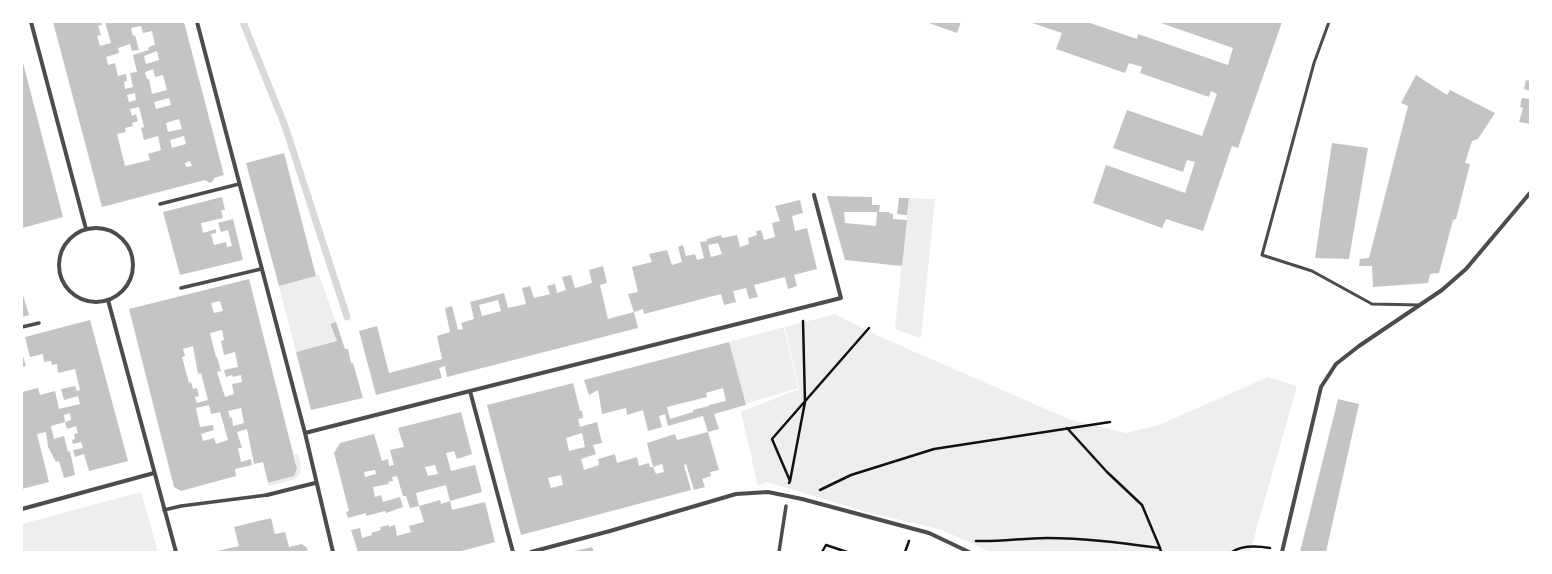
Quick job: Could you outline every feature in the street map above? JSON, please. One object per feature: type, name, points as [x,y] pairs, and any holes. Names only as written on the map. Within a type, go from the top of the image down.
[{"type":"street","points":[[31,22],[86,229]]},
{"type":"street","points":[[196,22],[305,433],[333,552]]},
{"type":"street","points":[[160,204],[239,184]]},
{"type":"street","points":[[1282,551],[1321,387],[1336,364],[1442,290],[1466,269],[1530,193]]},
{"type":"street","points":[[305,433],[841,298],[814,195]]},
{"type":"street","points":[[99,228],[111,231],[122,238],[129,248],[133,260],[133,273],[128,284],[119,294],[108,300],[97,302],[85,300],[74,295],[66,287],[60,276],[59,264],[61,252],[67,242],[75,234],[86,229],[99,228]]},
{"type":"street","points":[[181,288],[261,269]]},
{"type":"street","points":[[108,300],[176,552]]},
{"type":"street","points":[[22,327],[39,323]]},
{"type":"street","points":[[470,391],[513,552]]},
{"type":"street","points":[[22,508],[154,473]]},
{"type":"street","points":[[164,510],[181,506],[267,495],[316,483]]},
{"type":"street","points":[[531,552],[610,531],[736,494],[768,492],[802,499],[929,533],[969,552]]},
{"type":"street","points":[[779,552],[786,506]]},
{"type":"lane","points":[[1328,22],[1314,63],[1262,255],[1312,271],[1372,304],[1421,305]]},
{"type":"path","points":[[802,308],[805,402],[790,483],[772,439],[805,402],[869,328]]},
{"type":"path","points":[[802,499],[851,474],[934,449],[1110,422]]},
{"type":"path","points":[[1067,428],[1107,472],[1142,506],[1161,552]]},
{"type":"path","points":[[974,540],[989,542],[1046,538],[1098,540],[1160,548]]},
{"type":"path","points":[[822,552],[826,545],[847,552]]},
{"type":"path","points":[[1232,552],[1238,548],[1244,547],[1263,547],[1282,551]]},
{"type":"shaded area","points":[[909,198],[935,199],[921,338],[895,329]]},
{"type":"shaded area","points":[[319,275],[336,322],[330,325],[337,341],[296,352],[279,286]]},
{"type":"shaded area","points":[[835,314],[885,339],[1071,420],[1126,433],[1159,425],[1268,377],[1297,386],[1250,552],[990,552],[942,530],[867,512],[767,482],[758,486],[741,412],[799,389],[785,327]]},
{"type":"shaded area","points":[[784,327],[798,388],[745,404],[729,342]]},
{"type":"shaded area","points":[[298,454],[301,467],[298,476],[295,479],[270,486],[268,485],[268,483],[294,476],[297,469],[294,455]]},
{"type":"shaded area","points":[[141,492],[158,552],[22,552],[22,524]]},
{"type":"building","points":[[53,22],[101,22],[102,25],[98,26],[101,35],[97,36],[100,46],[111,43],[105,22],[184,22],[224,175],[214,178],[210,183],[205,180],[102,207]],"holes":[[[141,26],[143,33],[152,31],[155,45],[148,48],[149,50],[133,55],[137,72],[130,73],[133,87],[125,89],[124,82],[127,81],[126,74],[118,76],[115,63],[108,65],[106,57],[119,53],[118,48],[130,44],[132,51],[139,50],[135,35],[133,36],[131,28]],[[157,51],[159,60],[146,64],[144,56]],[[153,69],[155,77],[163,75],[167,90],[152,94],[149,79],[147,79],[145,72]],[[135,93],[136,100],[129,102],[127,95]],[[169,98],[171,105],[156,109],[154,102]],[[139,107],[144,127],[141,128],[144,140],[158,136],[161,150],[148,154],[150,160],[125,166],[117,134],[126,132],[125,128],[133,126],[132,123],[138,121],[136,114],[132,116],[130,109]],[[179,119],[182,129],[168,132],[166,123]],[[184,136],[186,144],[172,148],[170,140]],[[190,161],[192,166],[186,167],[185,163]]]},
{"type":"building","points":[[926,22],[961,22],[957,33]]},
{"type":"building","points":[[1029,22],[1087,22],[1137,39],[1138,34],[1228,65],[1233,48],[1158,22],[1282,22],[1238,148],[1232,146],[1203,231],[1166,219],[1162,228],[1093,203],[1106,165],[1185,193],[1195,162],[1187,160],[1183,172],[1113,148],[1127,110],[1202,136],[1217,94],[1211,91],[1209,97],[1140,73],[1142,67],[1129,63],[1125,73],[1056,49],[1062,33]]},
{"type":"building","points":[[22,59],[63,217],[22,228]]},
{"type":"building","points":[[1416,75],[1447,95],[1450,90],[1495,113],[1478,139],[1472,141],[1465,163],[1470,164],[1456,219],[1453,220],[1439,273],[1430,274],[1428,283],[1373,287],[1372,266],[1359,266],[1360,259],[1369,258],[1408,106],[1401,103]]},
{"type":"building","points":[[1526,80],[1530,81],[1530,91],[1524,89]]},
{"type":"building","points":[[1522,98],[1530,99],[1530,124],[1519,122],[1523,108],[1520,107]]},
{"type":"building","points":[[1332,143],[1368,148],[1349,259],[1315,258]]},
{"type":"building","points":[[284,153],[316,276],[279,286],[246,163]]},
{"type":"building","points":[[827,196],[872,197],[872,205],[880,205],[879,212],[889,212],[893,214],[893,219],[907,220],[902,266],[845,260]],"holes":[[[844,212],[877,212],[876,226],[845,223]]]},
{"type":"building","points":[[222,197],[225,210],[221,210],[223,218],[201,223],[203,233],[216,229],[216,233],[211,234],[214,245],[226,242],[227,247],[232,246],[228,230],[221,232],[218,223],[233,219],[243,260],[180,275],[163,212]]},
{"type":"building","points":[[899,198],[909,198],[907,215],[897,214]]},
{"type":"building","points":[[800,200],[803,213],[792,216],[795,231],[807,228],[817,269],[794,275],[797,286],[788,289],[785,277],[754,285],[758,297],[749,299],[746,288],[733,291],[736,302],[724,305],[721,294],[644,314],[643,309],[634,312],[628,294],[638,292],[632,267],[652,262],[649,254],[667,250],[672,265],[682,262],[678,247],[683,245],[686,256],[695,254],[697,260],[704,258],[700,242],[707,241],[707,239],[721,235],[722,238],[737,235],[740,247],[749,244],[748,238],[757,235],[756,231],[761,230],[764,240],[775,237],[772,223],[780,221],[775,206]],"holes":[[[718,243],[722,254],[711,257],[708,245]]]},
{"type":"building","points":[[603,266],[607,283],[600,285],[608,319],[634,312],[638,328],[447,377],[445,366],[439,368],[442,378],[376,395],[359,331],[377,326],[389,373],[442,359],[437,336],[450,332],[445,308],[452,306],[458,330],[463,329],[461,323],[474,319],[470,302],[504,293],[508,308],[526,304],[522,288],[530,286],[534,298],[550,294],[547,286],[555,284],[557,293],[566,290],[562,277],[571,275],[575,288],[592,283],[589,270]],"holes":[[[498,300],[501,311],[482,316],[479,305]]]},
{"type":"building","points":[[249,279],[297,469],[294,476],[268,483],[263,462],[254,464],[247,429],[237,432],[242,448],[238,448],[241,462],[251,459],[252,465],[235,469],[236,476],[181,491],[174,487],[129,309]],"holes":[[[220,301],[223,311],[214,313],[211,303]],[[222,330],[224,340],[221,341],[224,355],[235,352],[238,367],[224,370],[226,377],[241,375],[242,382],[232,384],[234,394],[225,397],[217,372],[221,371],[210,333]],[[193,346],[198,374],[201,373],[208,400],[197,403],[195,397],[199,396],[197,388],[193,389],[191,382],[189,383],[182,357],[185,356],[183,349]],[[209,405],[211,414],[220,412],[228,440],[216,444],[214,438],[203,441],[201,434],[214,430],[213,425],[200,427],[196,408]],[[241,408],[244,423],[233,426],[232,417],[230,418],[228,411]]]},
{"type":"building","points":[[22,292],[29,315],[22,317]]},
{"type":"building","points":[[90,320],[128,461],[89,471],[84,454],[75,457],[73,450],[83,448],[81,442],[73,444],[72,440],[75,439],[74,434],[78,433],[76,426],[67,429],[65,422],[51,426],[54,439],[64,436],[68,452],[70,451],[75,475],[64,478],[59,461],[56,462],[48,447],[46,432],[37,434],[49,482],[22,489],[22,392],[38,388],[40,395],[55,391],[59,409],[80,404],[78,396],[64,400],[61,389],[75,386],[77,391],[80,390],[75,369],[58,373],[57,364],[52,365],[51,361],[44,362],[43,354],[30,357],[25,337]],"holes":[[[70,413],[71,420],[65,422],[64,415]]]},
{"type":"building","points":[[336,322],[345,349],[348,349],[351,363],[353,363],[363,398],[311,410],[296,352],[337,341],[330,324]]},
{"type":"building","points":[[729,342],[746,405],[714,414],[719,429],[708,432],[703,416],[668,426],[665,414],[659,416],[662,427],[648,431],[643,410],[627,415],[626,408],[602,414],[598,390],[589,395],[584,380]],"holes":[[[723,388],[726,401],[693,410],[693,412],[670,419],[667,407],[707,397],[706,393]]]},
{"type":"building","points":[[22,352],[26,366],[22,367]]},
{"type":"building","points":[[573,383],[580,411],[582,411],[583,418],[578,419],[580,427],[597,422],[602,443],[593,445],[596,454],[581,459],[584,470],[599,465],[598,459],[615,454],[617,463],[637,457],[639,466],[649,463],[650,467],[653,467],[647,443],[675,434],[677,440],[708,432],[719,470],[710,472],[711,476],[702,479],[705,487],[694,490],[686,464],[684,465],[691,490],[521,535],[487,405]],"holes":[[[582,433],[585,447],[569,451],[566,438]],[[662,464],[664,472],[656,474],[653,467]],[[561,475],[563,485],[551,488],[548,478]]]},
{"type":"building","points":[[1338,399],[1359,404],[1326,552],[1300,552]]},
{"type":"building","points":[[461,412],[472,454],[457,459],[454,451],[446,453],[451,471],[475,465],[482,492],[450,501],[446,485],[416,493],[419,506],[410,508],[406,496],[403,496],[397,476],[392,477],[393,481],[388,482],[389,484],[373,487],[375,497],[381,495],[383,502],[400,497],[403,507],[386,513],[385,511],[366,516],[366,513],[348,518],[346,512],[349,511],[334,453],[340,443],[374,434],[382,461],[388,459],[389,466],[394,465],[390,450],[404,447],[398,428]],"holes":[[[435,465],[438,474],[428,476],[425,467]],[[375,470],[376,474],[365,477],[364,472]]]},
{"type":"building","points":[[440,500],[441,504],[450,501],[452,510],[485,502],[495,542],[458,552],[358,552],[351,530],[360,528],[362,538],[381,530],[380,527],[395,525],[397,536],[411,532],[409,526],[424,522],[419,506]]},
{"type":"building","points":[[271,518],[275,534],[285,532],[289,547],[302,544],[307,548],[308,552],[213,552],[239,546],[234,527]]},
{"type":"building","points":[[592,547],[594,552],[575,552],[575,551]]},
{"type":"waterway","points":[[243,22],[285,126],[347,317]]}]
